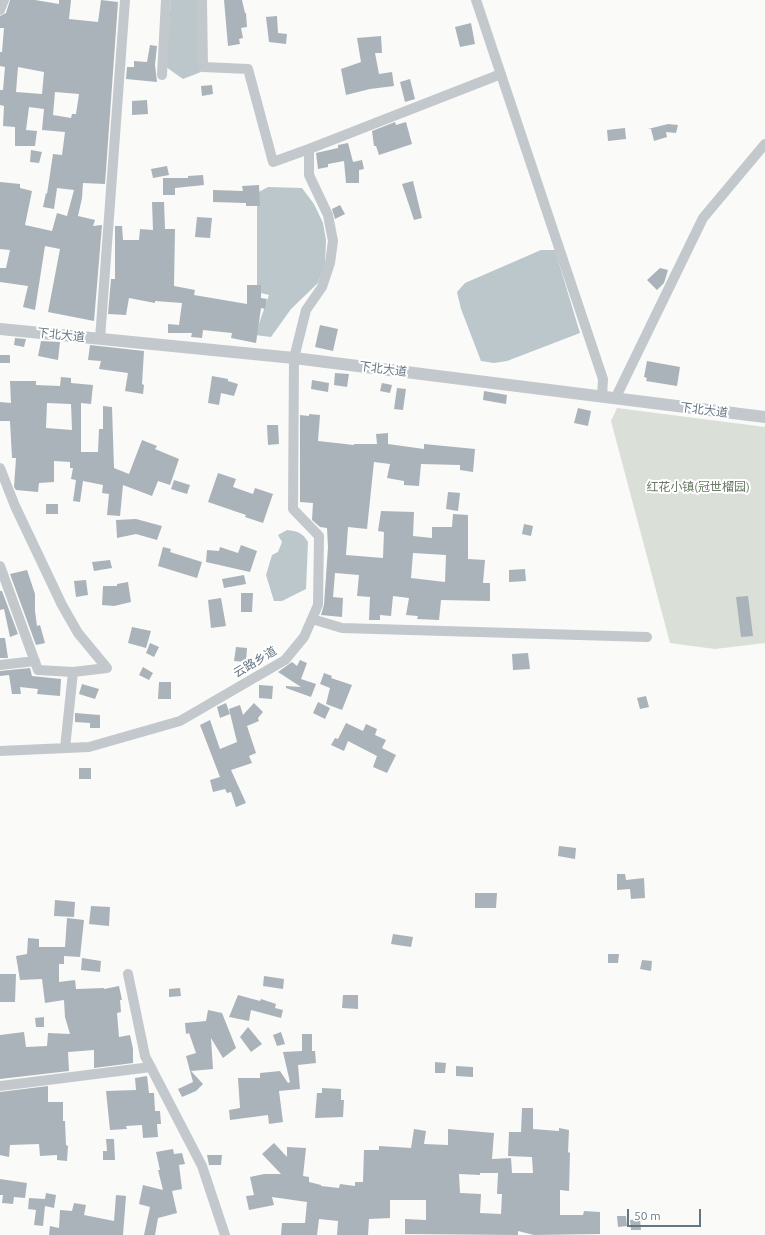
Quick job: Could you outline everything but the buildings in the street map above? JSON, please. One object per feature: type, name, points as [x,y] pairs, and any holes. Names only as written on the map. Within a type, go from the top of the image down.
[{"type":"street","points":[[0,10],[4,0]]},
{"type":"street","points":[[100,339],[125,0]]},
{"type":"street","points":[[162,75],[166,0]]},
{"type":"street","points":[[202,0],[203,68],[248,69],[273,162],[501,74]]},
{"type":"street","points":[[476,0],[603,379],[602,397]]},
{"type":"street","points":[[615,399],[703,218],[765,144]]},
{"type":"street","name":"云路乡道","points":[[0,751],[89,747],[180,721],[285,660],[304,637],[318,605],[320,536],[293,509],[294,358],[306,310],[322,287],[330,263],[333,241],[328,215],[309,174],[309,149]]},
{"type":"street","name":"下北大道","points":[[0,329],[294,358],[765,417]]},
{"type":"street","points":[[0,468],[3,482],[62,605],[78,633],[106,668],[73,672],[38,670],[0,566]]},
{"type":"street","points":[[312,619],[342,628],[647,637]]},
{"type":"street","points":[[0,665],[35,662]]},
{"type":"street","points":[[65,748],[73,672]]},
{"type":"street","points":[[128,974],[145,1056],[202,1166],[225,1235]]},
{"type":"street","points":[[0,1086],[151,1067]]},
{"type":"green space","name":"红花小镇(冠世榴园)","points":[[617,408],[765,427],[765,643],[715,649],[670,643],[611,421]]},
{"type":"shaded area","points":[[171,0],[198,0],[201,72],[183,79],[166,67]]},
{"type":"shaded area","points":[[268,187],[302,188],[314,204],[323,223],[326,240],[325,264],[318,283],[291,309],[271,337],[255,335],[269,295],[257,292],[257,193]]},
{"type":"shaded area","points":[[541,250],[555,250],[580,333],[507,361],[494,363],[481,361],[461,309],[457,292],[465,283]]},
{"type":"shaded area","points":[[287,530],[299,533],[304,536],[308,542],[306,589],[282,601],[274,601],[266,575],[272,555],[278,552],[282,542],[278,535]]}]
